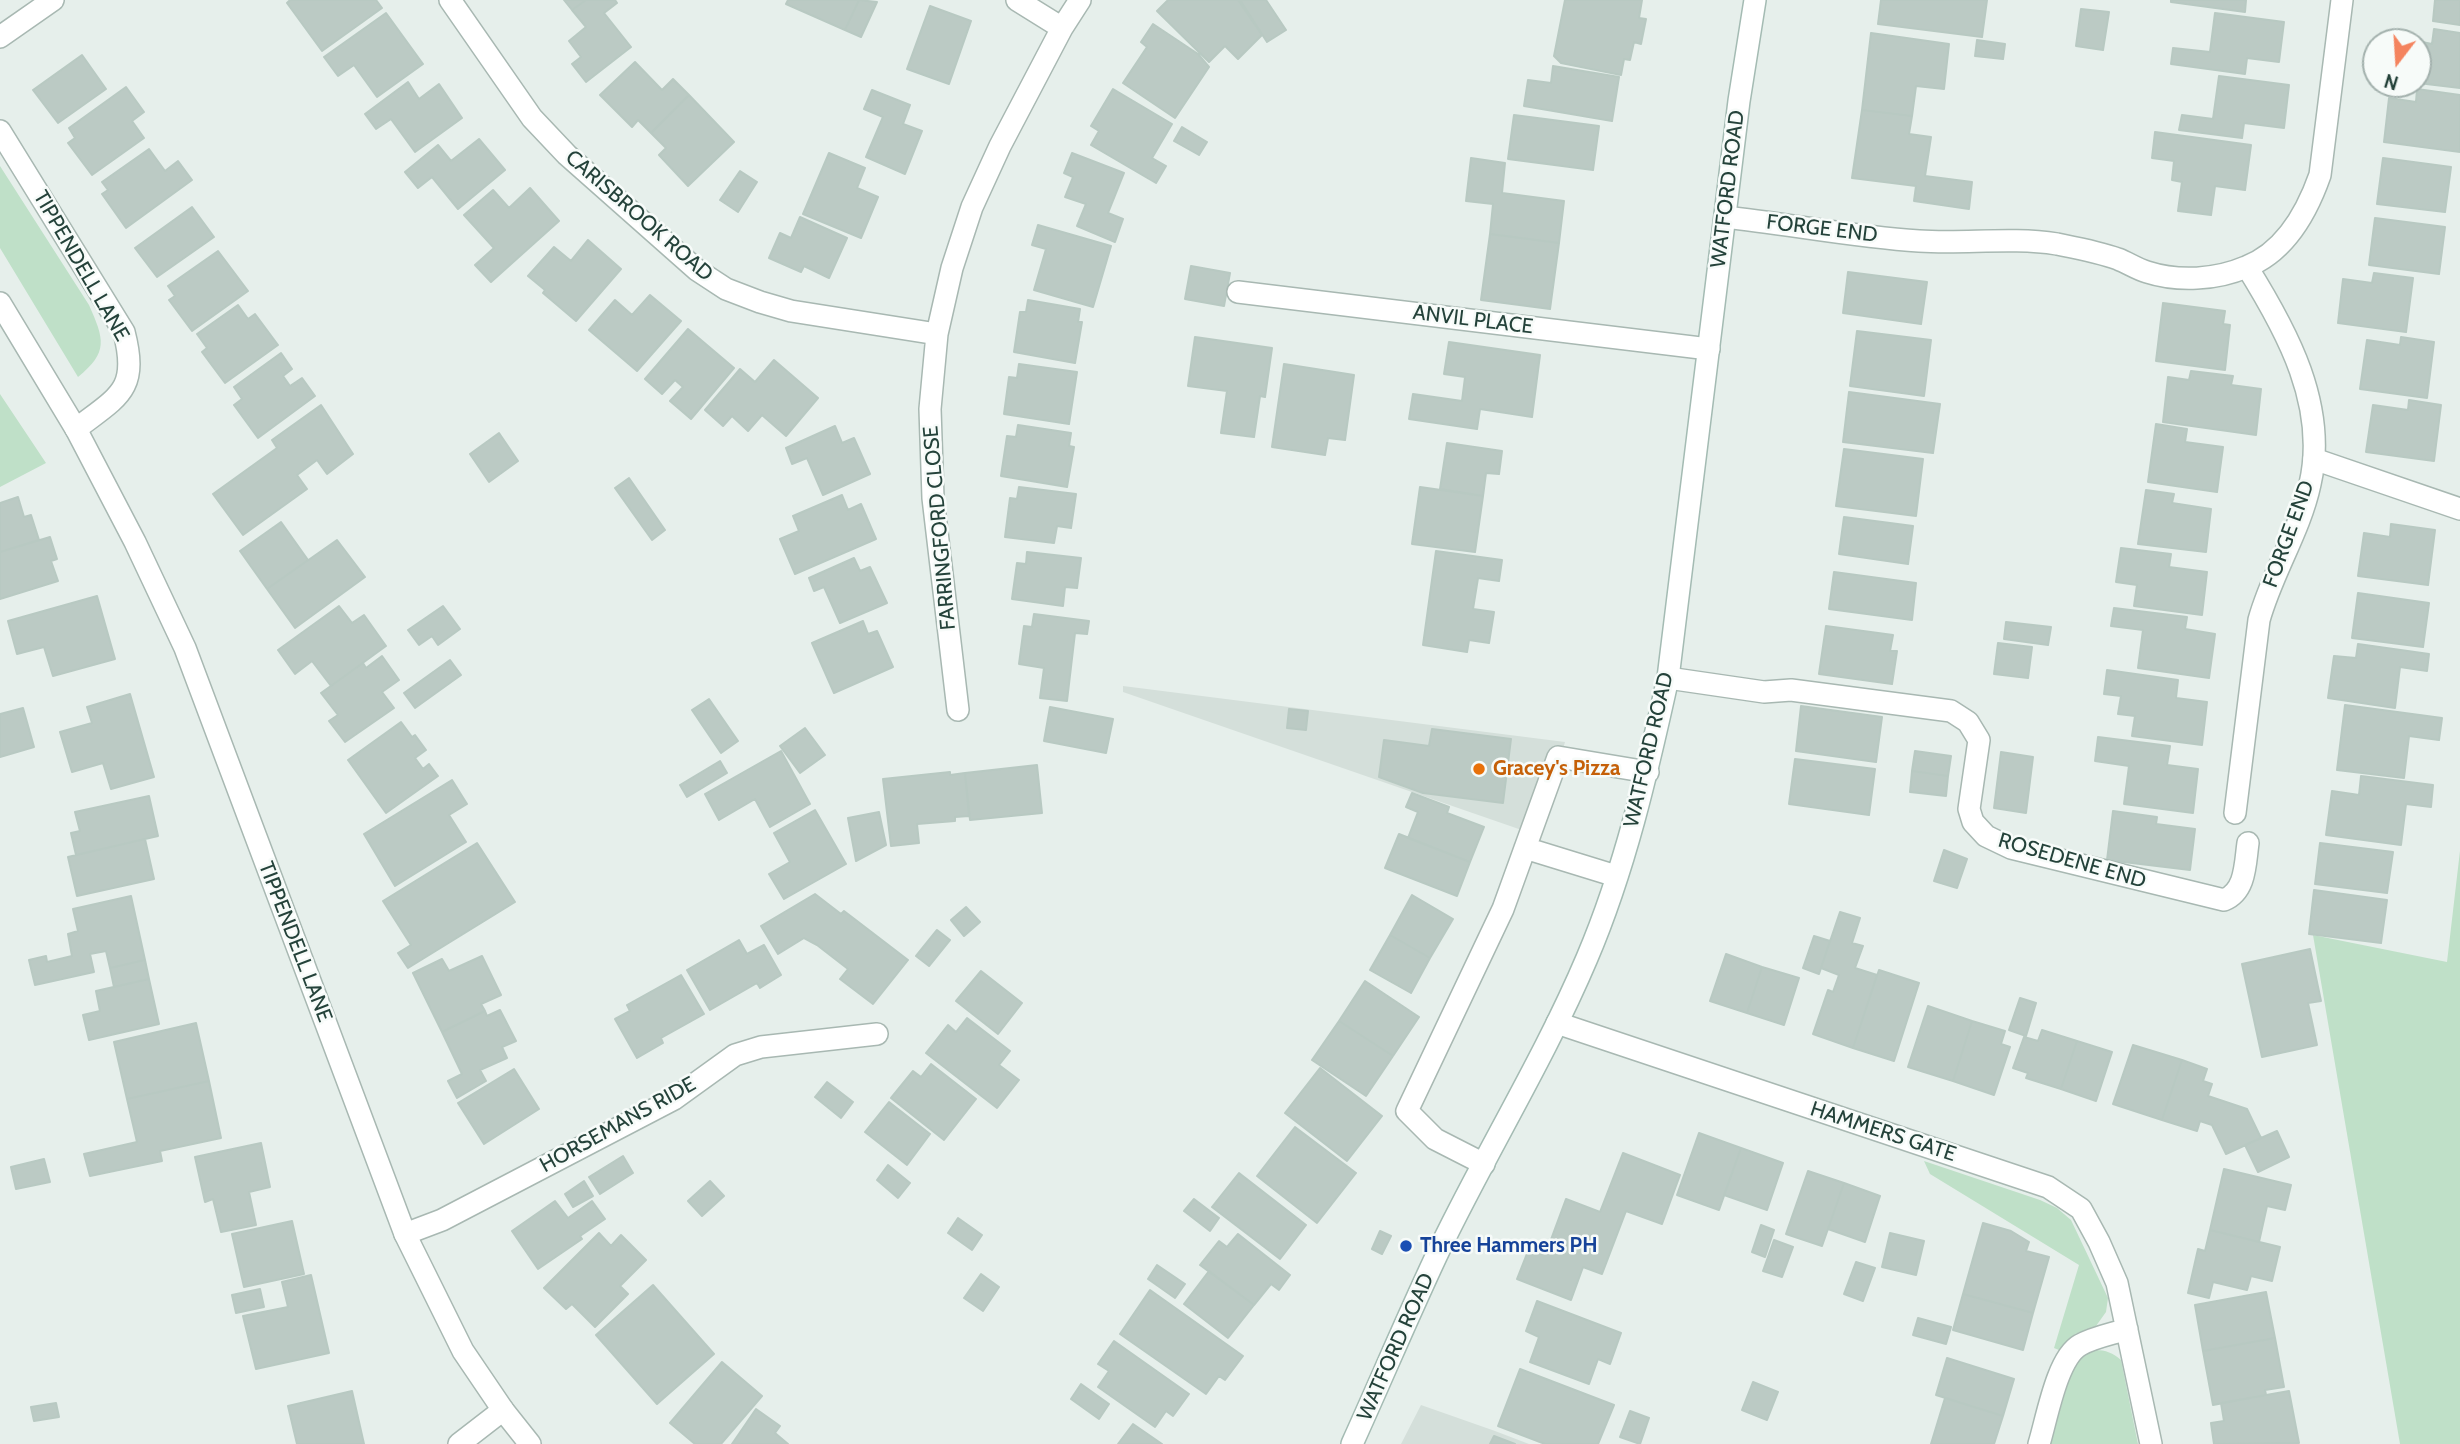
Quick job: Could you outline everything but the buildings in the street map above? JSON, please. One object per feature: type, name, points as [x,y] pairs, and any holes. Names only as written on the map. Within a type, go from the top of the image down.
[{"type":"street","points":[[0,37],[53,0]]},
{"type":"street","name":"CARISBROOK ROAD","points":[[450,0],[532,118],[606,191],[707,276],[726,289],[791,311],[937,334]]},
{"type":"street","points":[[1017,0],[1062,28]]},
{"type":"street","name":"FARRINGFORD CLOSE","points":[[958,710],[933,498],[930,409],[937,334],[952,268],[972,207],[1000,146],[1062,28],[1080,0]]},
{"type":"street","name":"WATFORD ROAD","points":[[1352,1444],[1441,1246],[1557,1023],[1588,956],[1648,772],[1668,678],[1725,217],[1755,0]]},
{"type":"street","name":"FORGE END","points":[[1725,217],[1918,241],[2017,241],[2056,244],[2119,260],[2147,272],[2173,278],[2218,275],[2248,267],[2274,249],[2294,228],[2310,203],[2320,175],[2342,0]]},
{"type":"street","name":"TIPPENDELL LANE","points":[[0,131],[124,331],[130,354],[131,373],[123,388],[111,403],[76,429]]},
{"type":"street","name":"FORGE END","points":[[2235,813],[2259,620],[2267,592],[2310,485],[2315,432],[2298,362],[2279,319],[2248,267]]},
{"type":"street","name":"ANVIL PLACE","points":[[1238,292],[1709,349]]},
{"type":"street","name":"TIPPENDELL LANE","points":[[2,309],[76,429],[135,542],[185,648],[405,1234],[463,1352],[530,1444]]},
{"type":"street","points":[[2314,459],[2460,509]]},
{"type":"street","name":"ROSEDENE END","points":[[1668,678],[1764,691],[1791,690],[1951,711],[1968,722],[1979,740],[1969,809],[1973,822],[1986,836],[2011,848],[2224,901],[2232,897],[2244,877],[2248,843]]},
{"type":"street","points":[[1483,1164],[1435,1139],[1407,1111],[1503,909],[1558,757],[1648,772]]},
{"type":"street","points":[[1525,848],[1616,876]]},
{"type":"street","name":"HAMMERS GATE","points":[[1557,1023],[2049,1187],[2081,1209],[2116,1283],[2151,1444]]},
{"type":"street","name":"HORSEMANS RIDE","points":[[405,1234],[442,1220],[674,1099],[736,1055],[761,1046],[877,1034]]},
{"type":"street","points":[[2039,1444],[2066,1358],[2078,1346],[2127,1329]]},
{"type":"street","points":[[459,1444],[503,1410]]},
{"type":"shaded area","points":[[1123,686],[1565,742],[1539,836],[1123,692]]},
{"type":"shaded area","points":[[1421,1405],[1495,1431],[1529,1444],[1401,1444]]},
{"type":"green space","points":[[0,166],[89,305],[98,327],[101,344],[99,352],[78,377],[0,248]]},
{"type":"green space","points":[[0,394],[46,463],[0,487]]},
{"type":"green space","points":[[2460,851],[2460,1444],[2400,1444],[2313,935],[2447,962]]},
{"type":"green space","points":[[1924,1161],[2040,1200],[2057,1208],[2071,1220],[2108,1298],[2106,1312],[2096,1326],[2075,1334],[2059,1350],[2054,1348],[2079,1265],[1930,1174]]},
{"type":"green space","points":[[2095,1350],[2109,1352],[2121,1360],[2138,1444],[2050,1444],[2073,1366],[2086,1353]]},
{"type":"place","name":"Gracey's Pizza","points":[[1479,769]]},
{"type":"place","name":"Three Hammers PH","points":[[1406,1246]]}]
